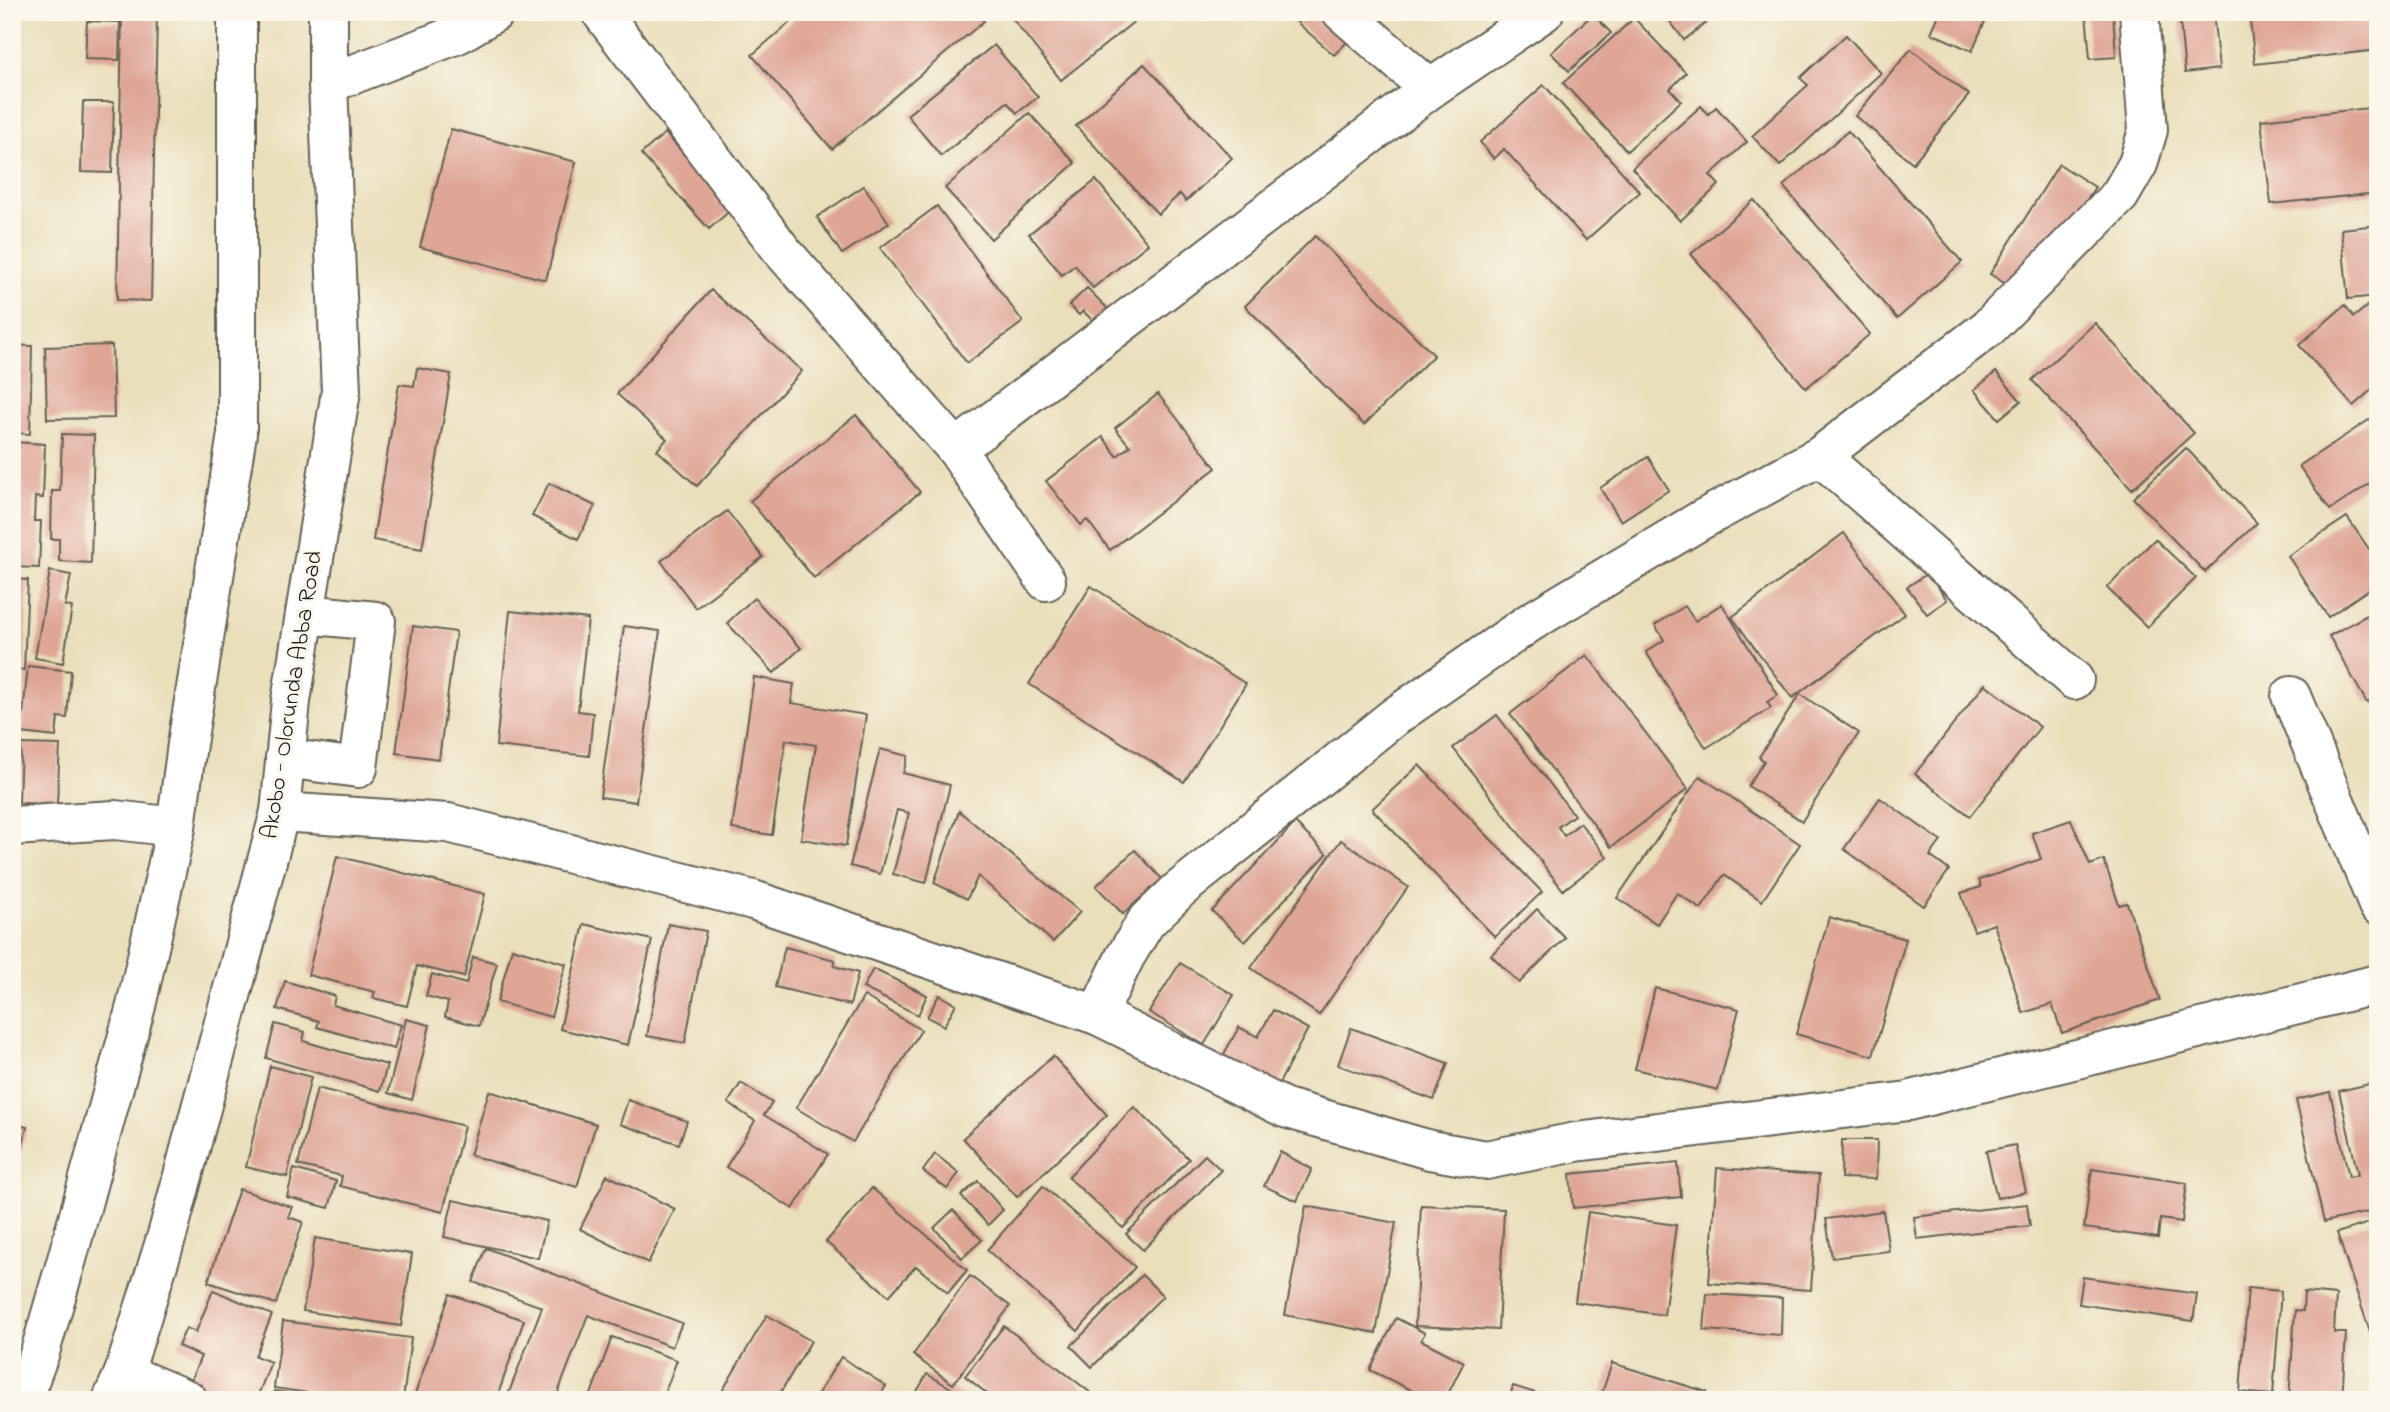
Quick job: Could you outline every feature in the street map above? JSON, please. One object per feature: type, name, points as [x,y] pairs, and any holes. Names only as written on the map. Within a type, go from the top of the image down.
[{"type":"street","points":[[22,1400],[51,1318],[125,1046],[176,827],[237,435],[237,12]]},
{"type":"street","name":"Akobo - Olorunda Abba Road","points":[[118,1386],[168,1232],[280,812],[291,701],[341,391],[328,84],[328,12]]},
{"type":"street","points":[[328,84],[458,34],[495,12]]},
{"type":"street","points":[[601,12],[783,251],[956,449],[1046,580]]},
{"type":"street","points":[[1342,12],[1430,89]]},
{"type":"street","points":[[956,449],[1430,89],[1544,12]]},
{"type":"street","points":[[1097,1015],[1125,957],[1146,922],[1178,890],[1394,717],[1529,623],[1701,520],[1820,456],[1988,328],[2120,195],[2138,164],[2148,130],[2138,12]]},
{"type":"street","points":[[1820,456],[2074,680]]},
{"type":"street","points":[[285,758],[358,768],[376,621],[305,614]]},
{"type":"street","points":[[2291,696],[2378,905]]},
{"type":"street","points":[[280,812],[448,823],[753,900],[1097,1015],[1285,1108],[1430,1150],[1486,1160],[1576,1142],[1909,1101],[2378,984]]},
{"type":"street","points":[[12,826],[115,820],[176,827]]},
{"type":"street","points":[[118,1386],[188,1400]]},
{"type":"building","points":[[802,12],[976,12],[984,21],[832,149],[752,55]]},
{"type":"building","points":[[1007,12],[1146,12],[1061,80]]},
{"type":"building","points":[[1297,12],[1316,12],[1348,41],[1334,55],[1292,18]]},
{"type":"building","points":[[1663,12],[1720,12],[1684,40]]},
{"type":"building","points":[[1940,12],[1989,12],[1972,51],[1931,33]]},
{"type":"building","points":[[2086,12],[2113,12],[2116,57],[2090,59]]},
{"type":"building","points":[[2179,12],[2213,12],[2219,69],[2185,73]]},
{"type":"building","points":[[2249,12],[2378,12],[2378,50],[2255,64]]},
{"type":"building","points":[[122,13],[157,14],[151,301],[117,300]]},
{"type":"building","points":[[1593,14],[1611,33],[1569,71],[1551,53]]},
{"type":"building","points":[[1634,18],[1686,73],[1670,89],[1681,101],[1627,151],[1563,83]]},
{"type":"building","points":[[87,21],[120,22],[119,60],[85,59]]},
{"type":"building","points":[[1846,35],[1881,73],[1780,166],[1752,136],[1808,85],[1800,78]]},
{"type":"building","points":[[994,45],[1038,97],[1017,113],[1007,102],[941,156],[907,115]]},
{"type":"building","points":[[1911,49],[1969,95],[1913,163],[1855,116]]},
{"type":"building","points":[[1144,64],[1232,158],[1186,201],[1180,194],[1158,214],[1076,126]]},
{"type":"building","points":[[1544,85],[1640,192],[1586,240],[1504,149],[1494,159],[1480,142]]},
{"type":"building","points":[[83,102],[114,102],[112,173],[81,172]]},
{"type":"building","points":[[1701,106],[1708,114],[1716,107],[1747,142],[1710,175],[1719,185],[1680,221],[1632,168]]},
{"type":"building","points":[[2378,107],[2378,193],[2271,204],[2261,120]]},
{"type":"building","points":[[1029,113],[1075,163],[991,239],[945,188]]},
{"type":"building","points":[[451,129],[576,162],[546,280],[420,247]]},
{"type":"building","points":[[1848,131],[1962,262],[1897,319],[1783,186]]},
{"type":"building","points":[[665,133],[733,208],[709,229],[641,154]]},
{"type":"building","points":[[2059,164],[2095,187],[2038,276],[2017,291],[1990,274]]},
{"type":"building","points":[[1096,180],[1148,244],[1093,288],[1075,265],[1062,275],[1029,234]]},
{"type":"building","points":[[864,186],[889,223],[842,254],[817,217]]},
{"type":"building","points":[[1754,200],[1870,334],[1806,388],[1691,254]]},
{"type":"building","points":[[937,206],[1023,322],[967,363],[880,248]]},
{"type":"building","points":[[2378,225],[2378,296],[2348,299],[2341,229]]},
{"type":"building","points":[[1315,236],[1434,355],[1364,425],[1245,306]]},
{"type":"building","points":[[1087,288],[1108,309],[1094,322],[1083,311],[1079,315],[1069,305]]},
{"type":"building","points":[[711,290],[802,371],[697,486],[657,450],[667,439],[617,394]]},
{"type":"building","points":[[2372,302],[2378,309],[2378,384],[2353,406],[2299,345],[2345,305],[2354,317]]},
{"type":"building","points":[[2095,323],[2194,433],[2132,489],[2032,380]]},
{"type":"building","points":[[12,345],[32,346],[30,434],[12,433]]},
{"type":"building","points":[[112,345],[114,418],[47,419],[45,347]]},
{"type":"building","points":[[417,368],[451,374],[422,549],[373,540],[399,384],[414,386]]},
{"type":"building","points":[[1996,372],[2021,401],[1999,419],[1974,390]]},
{"type":"building","points":[[1158,394],[1216,468],[1110,550],[1087,520],[1081,525],[1046,481],[1103,437],[1117,456],[1130,446],[1115,428]]},
{"type":"building","points":[[2378,414],[2378,478],[2330,510],[2299,466]]},
{"type":"building","points":[[856,415],[920,492],[814,578],[750,501]]},
{"type":"building","points":[[62,434],[94,435],[91,563],[59,561],[59,539],[51,539],[52,491],[60,491]]},
{"type":"building","points":[[12,442],[45,444],[43,498],[35,497],[34,521],[41,521],[39,568],[12,567]]},
{"type":"building","points":[[2186,448],[2257,523],[2205,572],[2133,498]]},
{"type":"building","points":[[1648,457],[1669,490],[1621,521],[1600,488]]},
{"type":"building","points":[[549,483],[595,506],[578,539],[532,516]]},
{"type":"building","points":[[727,511],[763,557],[696,608],[661,561]]},
{"type":"building","points":[[2347,517],[2378,562],[2378,583],[2328,617],[2288,556]]},
{"type":"building","points":[[1844,533],[1905,614],[1792,698],[1732,617]]},
{"type":"building","points":[[2155,539],[2196,578],[2147,627],[2107,588]]},
{"type":"building","points":[[50,571],[71,575],[65,606],[72,607],[63,663],[35,658]]},
{"type":"building","points":[[1928,573],[1947,600],[1927,614],[1907,587]]},
{"type":"building","points":[[12,579],[28,580],[24,670],[12,669]]},
{"type":"building","points":[[1091,586],[1246,684],[1184,782],[1029,684]]},
{"type":"building","points":[[754,598],[801,648],[774,673],[727,623]]},
{"type":"building","points":[[1722,604],[1778,695],[1767,702],[1771,708],[1706,748],[1646,652],[1664,640],[1655,625],[1685,606],[1695,621]]},
{"type":"building","points":[[2378,609],[2378,697],[2367,703],[2329,636]]},
{"type":"building","points":[[510,611],[588,619],[578,711],[593,713],[589,756],[496,746]]},
{"type":"building","points":[[413,626],[456,632],[439,759],[396,753]]},
{"type":"building","points":[[624,626],[660,631],[636,802],[600,797]]},
{"type":"building","points":[[1587,655],[1688,789],[1611,847],[1510,714]]},
{"type":"building","points":[[28,666],[71,671],[67,718],[58,717],[56,737],[21,733]]},
{"type":"building","points":[[754,677],[794,684],[791,703],[866,715],[846,846],[801,839],[816,745],[786,740],[772,835],[732,829]]},
{"type":"building","points":[[1985,684],[2040,727],[1970,816],[1915,774]]},
{"type":"building","points":[[1800,694],[1859,733],[1802,821],[1748,786],[1764,761],[1759,757]]},
{"type":"building","points":[[1497,715],[1574,815],[1558,827],[1564,836],[1580,823],[1607,857],[1563,890],[1453,748]]},
{"type":"building","points":[[21,744],[60,745],[57,804],[19,803]]},
{"type":"building","points":[[880,749],[908,756],[903,773],[950,785],[926,883],[893,874],[909,813],[897,810],[880,874],[850,866]]},
{"type":"building","points":[[1419,765],[1542,892],[1495,937],[1372,809]]},
{"type":"building","points":[[1700,776],[1800,844],[1762,901],[1724,875],[1701,909],[1677,893],[1657,924],[1617,898]]},
{"type":"building","points":[[1880,798],[1941,841],[1930,856],[1949,870],[1924,906],[1844,849]]},
{"type":"building","points":[[959,811],[1080,912],[1053,942],[978,876],[967,899],[934,883]]},
{"type":"building","points":[[2071,820],[2090,865],[2104,860],[2119,905],[2127,903],[2160,1000],[2062,1033],[2052,1004],[2023,1013],[1994,924],[1974,931],[1961,893],[1981,887],[1979,880],[2041,859],[2032,833]]},
{"type":"building","points":[[1295,823],[1327,854],[1245,942],[1212,911]]},
{"type":"building","points":[[1341,840],[1408,887],[1319,1015],[1251,968]]},
{"type":"building","points":[[1135,850],[1162,879],[1123,914],[1096,886]]},
{"type":"building","points":[[337,856],[485,894],[464,977],[417,966],[407,1006],[373,998],[375,992],[308,975]]},
{"type":"building","points":[[1537,909],[1565,938],[1519,983],[1491,955]]},
{"type":"building","points":[[1829,917],[1906,939],[1873,1056],[1796,1034]]},
{"type":"building","points":[[584,924],[652,940],[628,1045],[560,1029]]},
{"type":"building","points":[[668,924],[706,931],[685,1043],[647,1036]]},
{"type":"building","points":[[785,947],[835,960],[834,966],[858,973],[850,1005],[775,987]]},
{"type":"building","points":[[512,948],[566,964],[551,1017],[497,1002]]},
{"type":"building","points":[[473,957],[497,963],[479,1026],[445,1017],[448,1002],[426,996],[432,974],[466,984]]},
{"type":"building","points":[[1180,963],[1234,995],[1204,1045],[1149,1012]]},
{"type":"building","points":[[873,969],[927,995],[918,1015],[863,988]]},
{"type":"building","points":[[285,981],[335,996],[333,1005],[401,1025],[394,1049],[317,1027],[319,1021],[277,1009]]},
{"type":"building","points":[[1655,988],[1739,1009],[1718,1090],[1635,1069]]},
{"type":"building","points":[[939,995],[956,1004],[944,1026],[927,1017]]},
{"type":"building","points":[[864,996],[921,1030],[853,1142],[796,1108]]},
{"type":"building","points":[[1273,1010],[1308,1029],[1275,1091],[1220,1061],[1239,1027],[1258,1037]]},
{"type":"building","points":[[406,1019],[430,1025],[412,1100],[388,1093]]},
{"type":"building","points":[[275,1024],[305,1032],[303,1041],[387,1065],[380,1091],[266,1058]]},
{"type":"building","points":[[1351,1028],[1448,1063],[1434,1100],[1338,1065]]},
{"type":"building","points":[[1053,1056],[1107,1115],[1017,1197],[963,1138]]},
{"type":"building","points":[[270,1066],[311,1077],[287,1177],[246,1167]]},
{"type":"building","points":[[2378,1082],[2378,1210],[2324,1222],[2296,1100],[2330,1092],[2349,1177],[2358,1175],[2339,1091]]},
{"type":"building","points":[[741,1083],[772,1103],[764,1115],[828,1154],[793,1209],[726,1167],[755,1121],[728,1103]]},
{"type":"building","points":[[317,1088],[464,1126],[443,1212],[340,1186],[342,1176],[298,1165]]},
{"type":"building","points":[[489,1091],[596,1124],[577,1187],[470,1155]]},
{"type":"building","points":[[628,1100],[687,1121],[679,1144],[620,1124]]},
{"type":"building","points":[[1134,1107],[1189,1159],[1123,1228],[1068,1177]]},
{"type":"building","points":[[12,1124],[27,1127],[21,1152],[12,1150]]},
{"type":"building","points":[[1842,1140],[1877,1140],[1876,1179],[1841,1178]]},
{"type":"building","points":[[2015,1145],[2026,1192],[1997,1198],[1986,1151]]},
{"type":"building","points":[[1280,1152],[1312,1169],[1297,1201],[1264,1186]]},
{"type":"building","points":[[935,1154],[959,1173],[947,1189],[923,1171]]},
{"type":"building","points":[[1205,1155],[1221,1170],[1143,1250],[1126,1234]]},
{"type":"building","points":[[1678,1163],[1681,1197],[1573,1208],[1570,1174]]},
{"type":"building","points":[[1717,1168],[1819,1175],[1811,1290],[1709,1283]]},
{"type":"building","points":[[294,1169],[336,1181],[329,1208],[287,1197]]},
{"type":"building","points":[[2092,1169],[2187,1183],[2182,1222],[2160,1219],[2158,1238],[2084,1228]]},
{"type":"building","points":[[607,1175],[675,1209],[648,1263],[580,1229]]},
{"type":"building","points":[[978,1181],[1003,1210],[988,1225],[961,1196]]},
{"type":"building","points":[[1043,1186],[1135,1267],[1078,1331],[987,1250]]},
{"type":"building","points":[[872,1188],[967,1270],[948,1293],[916,1266],[889,1296],[826,1242]]},
{"type":"building","points":[[239,1189],[292,1207],[288,1217],[303,1222],[276,1304],[208,1282]]},
{"type":"building","points":[[453,1200],[547,1221],[538,1258],[444,1237]]},
{"type":"building","points":[[2027,1204],[2030,1226],[1917,1239],[1914,1217]]},
{"type":"building","points":[[1421,1205],[1504,1209],[1498,1330],[1415,1326]]},
{"type":"building","points":[[1306,1206],[1396,1223],[1376,1333],[1285,1315]]},
{"type":"building","points":[[953,1210],[982,1240],[962,1258],[934,1228]]},
{"type":"building","points":[[1883,1211],[1889,1251],[1832,1258],[1826,1219]]},
{"type":"building","points":[[1588,1212],[1676,1225],[1664,1315],[1575,1302]]},
{"type":"building","points":[[2378,1220],[2378,1353],[2377,1353],[2337,1233]]},
{"type":"building","points":[[315,1238],[412,1254],[401,1326],[303,1311]]},
{"type":"building","points":[[486,1248],[682,1323],[672,1347],[588,1315],[555,1400],[506,1400],[542,1307],[473,1282]]},
{"type":"building","points":[[1142,1275],[1163,1296],[1092,1367],[1071,1346]]},
{"type":"building","points":[[970,1276],[1010,1306],[953,1384],[913,1355]]},
{"type":"building","points":[[2083,1277],[2197,1294],[2193,1321],[2079,1304]]},
{"type":"building","points":[[2248,1288],[2281,1291],[2273,1395],[2240,1392]]},
{"type":"building","points":[[213,1290],[272,1315],[255,1356],[271,1362],[256,1400],[210,1400],[187,1390],[201,1356],[178,1346],[186,1328],[196,1332]]},
{"type":"building","points":[[2304,1292],[2336,1295],[2334,1333],[2346,1333],[2342,1400],[2289,1400],[2295,1310],[2303,1311]]},
{"type":"building","points":[[450,1294],[524,1320],[496,1400],[413,1400]]},
{"type":"building","points":[[1707,1294],[1782,1298],[1781,1335],[1704,1330]]},
{"type":"building","points":[[767,1315],[811,1341],[776,1400],[717,1400]]},
{"type":"building","points":[[1396,1318],[1425,1333],[1421,1340],[1464,1362],[1445,1400],[1431,1400],[1370,1370]]},
{"type":"building","points":[[283,1321],[411,1338],[403,1400],[341,1400],[342,1398],[274,1388]]},
{"type":"building","points":[[1004,1326],[1100,1400],[995,1400],[965,1376]]},
{"type":"building","points":[[612,1337],[677,1360],[662,1400],[589,1400]]},
{"type":"building","points":[[841,1357],[886,1386],[877,1400],[814,1400]]},
{"type":"building","points":[[1612,1363],[1707,1392],[1704,1400],[1623,1400],[1602,1393]]},
{"type":"building","points":[[927,1374],[971,1400],[912,1400]]},
{"type":"building","points":[[1513,1386],[1555,1399],[1555,1400],[1509,1400]]},
{"type":"building","points":[[275,1391],[299,1395],[298,1400],[273,1400]]}]
